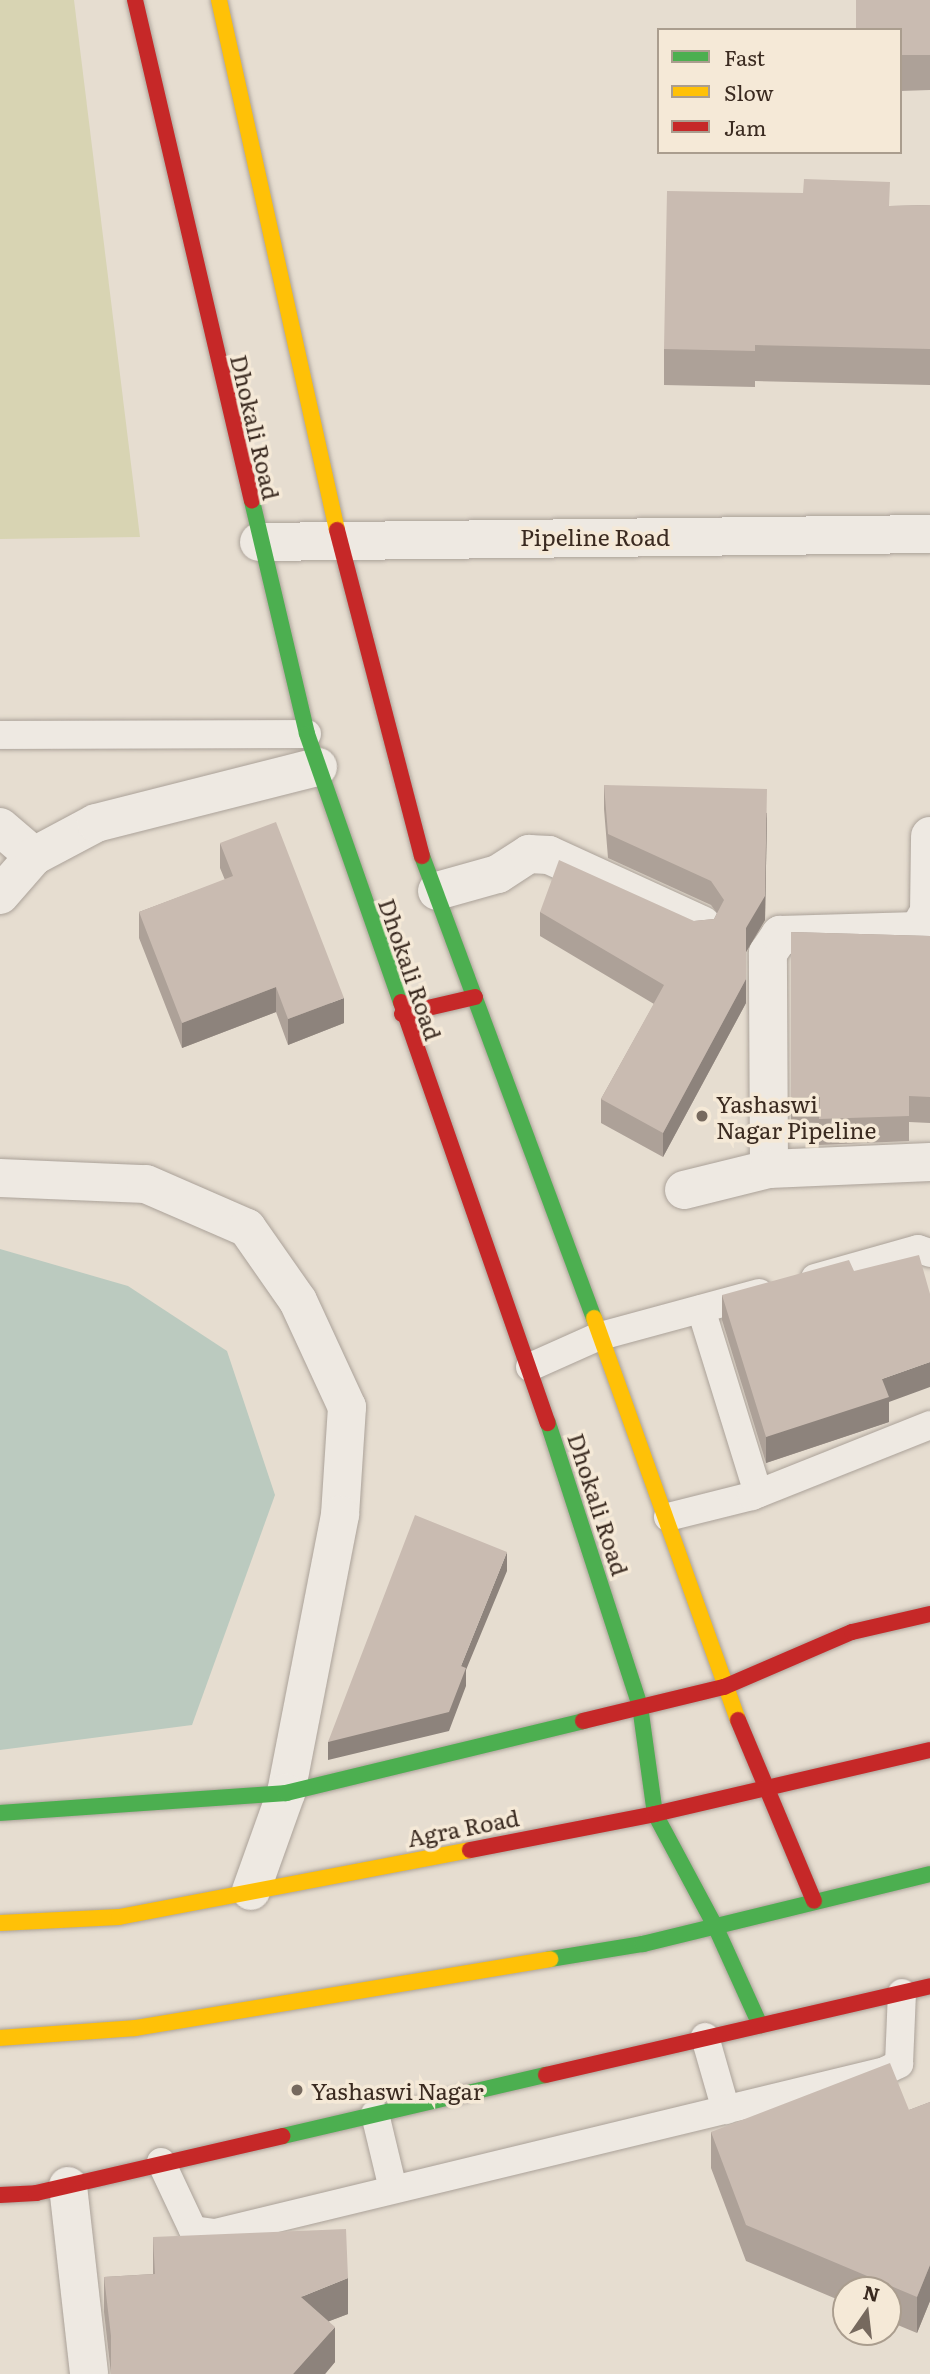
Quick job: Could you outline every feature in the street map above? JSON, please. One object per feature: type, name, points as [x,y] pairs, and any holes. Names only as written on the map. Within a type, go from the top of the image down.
[{"type":"main road","name":"Dhokali Road","points":[[135,0],[259,542],[313,750],[402,1014],[530,1367],[640,1706],[655,1814],[716,1928],[760,2025]]},
{"type":"main road","points":[[219,0],[339,538],[419,848],[437,891],[597,1337],[668,1517],[724,1687],[814,1901]]},
{"type":"main road","points":[[402,1014],[475,997]]},
{"type":"main road","points":[[0,1813],[286,1793],[724,1687],[852,1632],[930,1614]]},
{"type":"main road","name":"Agra Road","points":[[0,1923],[119,1917],[655,1814],[930,1750]]},
{"type":"main road","points":[[0,2038],[135,2028],[374,1991],[716,1928],[814,1901],[930,1874]]},
{"type":"main road","points":[[0,2195],[68,2186],[161,2162],[930,1986]]},
{"type":"street","name":"Pipeline Road","points":[[259,542],[339,538],[930,534]]},
{"type":"street","points":[[0,895],[34,856],[96,823],[313,750]]},
{"type":"street","points":[[0,827],[34,856]]},
{"type":"street","points":[[769,1169],[768,953],[780,935],[918,932],[929,912],[930,836]]},
{"type":"street","points":[[437,891],[498,874],[529,854],[549,855],[702,925]]},
{"type":"street","points":[[684,1191],[769,1169],[930,1162]]},
{"type":"street","points":[[0,1178],[146,1184],[247,1228],[298,1301],[347,1408],[340,1515],[286,1793],[251,1891]]},
{"type":"street","points":[[68,2186],[89,2374]]},
{"type":"lane","points":[[0,735],[313,750]]},
{"type":"lane","points":[[530,1367],[597,1337],[918,1249],[930,1254]]},
{"type":"lane","points":[[701,1309],[758,1493]]},
{"type":"lane","points":[[668,1517],[758,1493],[930,1425]]},
{"type":"lane","points":[[161,2162],[193,2230],[215,2233],[885,2071],[899,2064],[902,1993]]},
{"type":"lane","points":[[705,2037],[726,2110]]},
{"type":"lane","points":[[375,2114],[393,2189]]},
{"type":"shaded area","points":[[0,0],[74,0],[140,537],[0,539]]},
{"type":"shaded area","points":[[0,1249],[128,1286],[227,1351],[275,1495],[192,1725],[0,1750]]},
{"type":"building","points":[[856,0],[930,0],[930,55],[902,55],[902,28],[856,28]]},
{"type":"building","points":[[804,179],[890,182],[889,206],[930,205],[930,349],[755,345],[755,351],[664,349],[667,191],[803,193]]},
{"type":"building","points":[[604,785],[767,789],[765,896],[746,928],[746,979],[663,1133],[601,1099],[664,985],[540,912],[559,860],[694,921],[714,919],[724,900],[711,881],[608,834]]},
{"type":"building","points":[[276,822],[344,998],[288,1019],[276,987],[182,1023],[139,912],[233,876],[220,843]]},
{"type":"building","points":[[791,932],[930,936],[930,1097],[909,1096],[909,1116],[819,1119],[820,1097],[791,1097]]},
{"type":"building","points":[[919,1255],[930,1294],[930,1362],[882,1379],[889,1397],[766,1437],[722,1295],[849,1260],[854,1271]]},
{"type":"building","points":[[415,1515],[507,1552],[461,1666],[466,1668],[449,1712],[328,1742]]},
{"type":"building","points":[[890,2063],[909,2110],[930,2102],[930,2265],[917,2297],[902,2291],[902,2276],[867,2276],[746,2225],[711,2132]]},
{"type":"building","points":[[346,2229],[348,2278],[301,2297],[335,2327],[293,2374],[111,2374],[111,2336],[104,2277],[155,2274],[153,2237]]},
{"type":"traffic: fast","points":[[252,501],[307,734],[401,1002]]},
{"type":"traffic: fast","points":[[422,856],[594,1318]]},
{"type":"traffic: fast","points":[[548,1423],[640,1706],[655,1814],[716,1928],[760,2025]]},
{"type":"traffic: fast","points":[[0,1813],[286,1793],[583,1721]]},
{"type":"traffic: fast","points":[[550,1959],[643,1944],[930,1874]]},
{"type":"traffic: fast","points":[[283,2136],[546,2075]]},
{"type":"traffic: slow","points":[[219,0],[337,530]]},
{"type":"traffic: slow","points":[[594,1318],[738,1720]]},
{"type":"traffic: slow","points":[[0,1923],[119,1917],[470,1850]]},
{"type":"traffic: slow","points":[[0,2038],[135,2028],[550,1959]]},
{"type":"traffic: jam","points":[[135,0],[252,501]]},
{"type":"traffic: jam","points":[[337,530],[422,856]]},
{"type":"traffic: jam","points":[[402,1014],[475,997]]},
{"type":"traffic: jam","points":[[401,1002],[548,1423]]},
{"type":"traffic: jam","points":[[583,1721],[724,1687],[852,1632],[930,1614]]},
{"type":"traffic: jam","points":[[738,1720],[814,1901]]},
{"type":"traffic: jam","points":[[470,1850],[655,1814],[930,1750]]},
{"type":"traffic: jam","points":[[546,2075],[930,1986]]},
{"type":"traffic: jam","points":[[0,2195],[36,2193],[283,2136]]},
{"type":"place","name":"Yashaswi Nagar Pipeline","points":[[702,1116]]},
{"type":"place","name":"Yashaswi Nagar","points":[[297,2090]]}]
